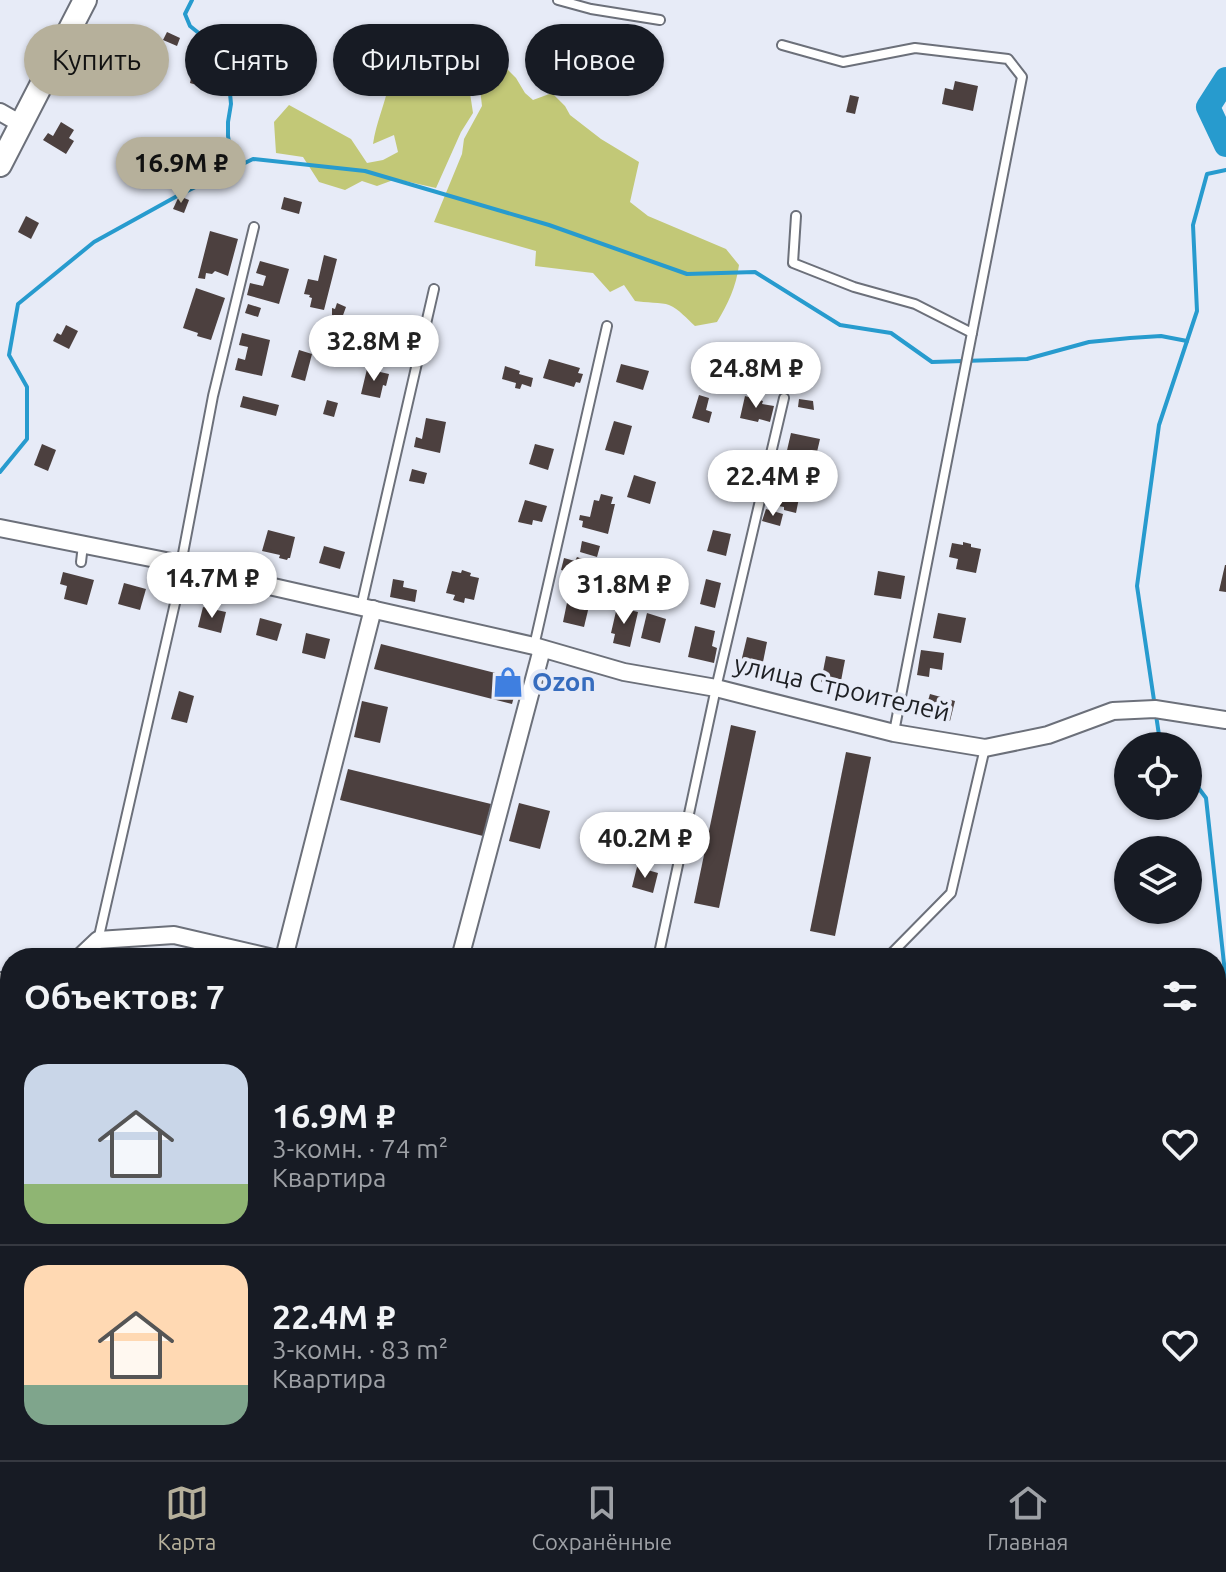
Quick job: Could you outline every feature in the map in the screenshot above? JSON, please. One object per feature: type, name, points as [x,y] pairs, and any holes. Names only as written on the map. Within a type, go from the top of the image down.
[{"type":"street","points":[[0,165],[85,0]]},
{"type":"street","points":[[0,112],[21,124]]},
{"type":"street","name":"улица Строителей","points":[[0,528],[42,542],[83,544],[181,564],[538,648],[624,672],[716,688],[894,733],[985,748]]},
{"type":"street","points":[[286,948],[367,608]]},
{"type":"street","points":[[463,948],[538,648]]},
{"type":"street","points":[[985,748],[1048,735],[1113,711],[1155,709],[1226,720]]},
{"type":"street","points":[[90,948],[98,940],[174,935],[230,948]]},
{"type":"lane","points":[[558,0],[591,9],[660,20]]},
{"type":"lane","points":[[782,45],[843,62],[915,48],[1008,59],[1022,77],[894,733]]},
{"type":"lane","points":[[796,216],[793,263],[854,287],[915,304],[972,333]]},
{"type":"lane","points":[[96,948],[178,590],[213,396],[254,227]]},
{"type":"lane","points":[[367,608],[434,289]]},
{"type":"lane","points":[[538,648],[607,326]]},
{"type":"lane","points":[[660,948],[716,688],[784,398]]},
{"type":"lane","points":[[81,562],[83,544]]},
{"type":"lane","points":[[899,948],[951,893],[985,748]]},
{"type":"green space","points":[[509,71],[525,96],[533,100],[555,96],[570,115],[639,162],[630,202],[648,216],[726,249],[739,265],[731,295],[717,322],[695,326],[669,305],[635,301],[624,285],[610,292],[593,273],[535,266],[536,251],[434,222],[462,154],[464,139],[482,106],[481,96],[509,96]]},
{"type":"green space","points":[[385,96],[470,96],[473,113],[436,188],[396,179],[377,186],[362,181],[345,190],[319,182],[303,157],[276,153],[274,122],[289,105],[351,139],[367,163],[383,160],[398,152],[394,135],[373,144]]},
{"type":"building","points":[[169,33],[180,38],[177,46],[169,43]]},
{"type":"building","points":[[955,81],[978,86],[973,111],[942,104],[945,88],[953,90]]},
{"type":"building","points":[[850,95],[859,97],[855,114],[846,112]]},
{"type":"building","points":[[61,122],[74,130],[69,138],[74,141],[66,154],[43,140],[48,133],[53,136]]},
{"type":"building","points":[[179,196],[189,200],[184,213],[173,209]]},
{"type":"building","points":[[284,197],[302,202],[299,214],[281,209]]},
{"type":"building","points":[[26,216],[39,223],[31,239],[18,232]]},
{"type":"building","points":[[210,231],[238,239],[228,276],[215,271],[206,273],[205,279],[198,278]]},
{"type":"building","points":[[324,255],[337,259],[324,310],[310,307],[312,298],[304,294],[308,279],[318,281]]},
{"type":"building","points":[[260,261],[289,269],[279,304],[247,295],[250,283],[263,286],[266,276],[256,273]]},
{"type":"building","points":[[196,288],[225,298],[211,340],[183,328]]},
{"type":"building","points":[[337,303],[346,307],[342,318],[332,315],[332,308],[335,309]]},
{"type":"building","points":[[248,304],[261,308],[258,317],[245,313]]},
{"type":"building","points":[[66,325],[78,331],[69,349],[53,341],[57,333],[61,335]]},
{"type":"building","points":[[242,333],[270,340],[262,376],[235,370],[238,358],[245,360],[248,347],[239,345]]},
{"type":"building","points":[[299,350],[312,354],[305,381],[291,377]]},
{"type":"building","points":[[549,359],[580,368],[578,373],[583,374],[580,383],[576,382],[574,387],[543,378]]},
{"type":"building","points":[[621,364],[649,371],[643,390],[616,382]]},
{"type":"building","points":[[505,366],[533,378],[531,387],[522,384],[520,389],[515,388],[516,383],[502,379]]},
{"type":"building","points":[[367,369],[389,374],[380,398],[361,394]]},
{"type":"building","points":[[699,395],[709,398],[706,410],[712,412],[709,423],[692,418]]},
{"type":"building","points":[[243,396],[279,405],[276,416],[240,407]]},
{"type":"building","points":[[745,396],[774,406],[770,422],[740,418]]},
{"type":"building","points":[[799,399],[813,401],[814,410],[798,407]]},
{"type":"building","points":[[327,400],[338,403],[334,417],[323,414]]},
{"type":"building","points":[[426,418],[446,422],[440,453],[414,447],[416,437],[422,439]]},
{"type":"building","points":[[614,421],[632,426],[624,455],[605,450]]},
{"type":"building","points":[[791,433],[820,439],[814,465],[785,459]]},
{"type":"building","points":[[42,444],[56,450],[48,471],[34,465]]},
{"type":"building","points":[[535,444],[554,449],[548,470],[529,464]]},
{"type":"building","points":[[741,460],[750,462],[744,486],[723,481],[727,465],[730,462],[741,464]]},
{"type":"building","points":[[412,469],[427,473],[424,484],[409,481]]},
{"type":"building","points":[[634,475],[656,482],[650,504],[627,497]]},
{"type":"building","points":[[776,489],[800,493],[796,513],[773,505]]},
{"type":"building","points":[[601,494],[613,497],[611,504],[615,504],[608,534],[582,527],[583,521],[579,520],[580,515],[590,517],[594,500],[599,501]]},
{"type":"building","points":[[525,500],[547,506],[542,522],[533,520],[532,525],[518,522]]},
{"type":"building","points":[[766,509],[783,514],[780,526],[762,521]]},
{"type":"building","points":[[268,530],[295,537],[290,558],[279,558],[280,555],[262,551]]},
{"type":"building","points":[[713,530],[731,534],[726,556],[707,551]]},
{"type":"building","points":[[582,541],[600,546],[597,557],[580,552]]},
{"type":"building","points":[[963,542],[981,549],[976,573],[956,569],[958,559],[949,557],[952,543],[963,545]]},
{"type":"building","points":[[324,546],[345,552],[340,569],[319,563]]},
{"type":"building","points":[[577,557],[591,562],[587,577],[561,570],[564,558],[575,561]]},
{"type":"building","points":[[1226,565],[1226,592],[1219,591]]},
{"type":"building","points":[[462,570],[479,578],[474,600],[465,598],[464,603],[453,600],[455,595],[446,593],[452,571],[461,573]]},
{"type":"building","points":[[626,571],[638,574],[634,589],[622,586]]},
{"type":"building","points":[[878,571],[905,576],[901,599],[874,595]]},
{"type":"building","points":[[63,572],[94,580],[87,605],[64,599],[67,586],[60,584]]},
{"type":"building","points":[[393,579],[404,581],[403,587],[417,590],[415,602],[390,597]]},
{"type":"building","points":[[706,579],[721,583],[715,608],[700,604]]},
{"type":"building","points":[[124,583],[146,589],[140,610],[118,604]]},
{"type":"building","points":[[568,598],[590,602],[584,627],[563,622]]},
{"type":"building","points":[[203,607],[226,612],[221,633],[198,627]]},
{"type":"building","points":[[617,607],[638,612],[630,647],[613,643],[615,634],[611,633]]},
{"type":"building","points":[[647,613],[666,619],[660,643],[641,638]]},
{"type":"building","points":[[938,613],[966,618],[961,643],[933,638]]},
{"type":"building","points":[[260,618],[282,624],[277,641],[256,635]]},
{"type":"building","points":[[695,626],[715,631],[712,646],[717,648],[714,663],[688,657]]},
{"type":"building","points":[[306,633],[330,639],[325,659],[302,653]]},
{"type":"building","points":[[747,637],[767,642],[762,667],[741,662]]},
{"type":"building","points":[[381,644],[519,679],[512,704],[374,669]]},
{"type":"building","points":[[921,650],[944,653],[942,670],[930,668],[929,677],[917,675]]},
{"type":"building","points":[[826,656],[845,660],[840,686],[821,682]]},
{"type":"building","points":[[179,691],[194,696],[187,723],[171,719]]},
{"type":"building","points":[[930,694],[955,701],[950,721],[924,714]]},
{"type":"building","points":[[362,701],[388,707],[380,743],[354,737]]},
{"type":"building","points":[[731,725],[756,731],[719,908],[694,903]]},
{"type":"building","points":[[846,752],[871,757],[835,936],[810,931]]},
{"type":"building","points":[[348,769],[491,804],[483,836],[340,800]]},
{"type":"building","points":[[519,803],[550,811],[540,849],[509,841]]},
{"type":"building","points":[[637,867],[658,873],[653,893],[632,887]]},
{"type":"waterway","points":[[192,0],[185,14],[190,26],[211,43],[228,72],[231,104],[228,136],[238,166]]},
{"type":"waterway","points":[[1226,79],[1208,107],[1226,145]]},
{"type":"waterway","points":[[0,472],[27,439],[27,387],[9,355],[18,304],[94,242],[253,159],[365,171],[549,225],[687,274],[755,272],[840,325],[891,333],[932,362],[1027,359],[1089,342],[1130,338],[1161,336],[1187,341]]},
{"type":"waterway","points":[[1155,707],[1137,586],[1159,425],[1197,311],[1193,225],[1207,174],[1226,170]]},
{"type":"waterway","points":[[1156,715],[1159,732]]},
{"type":"waterway","points":[[1202,793],[1206,798],[1222,948]]},
{"type":"place","name":"Ozon","points":[[508,682]]}]
